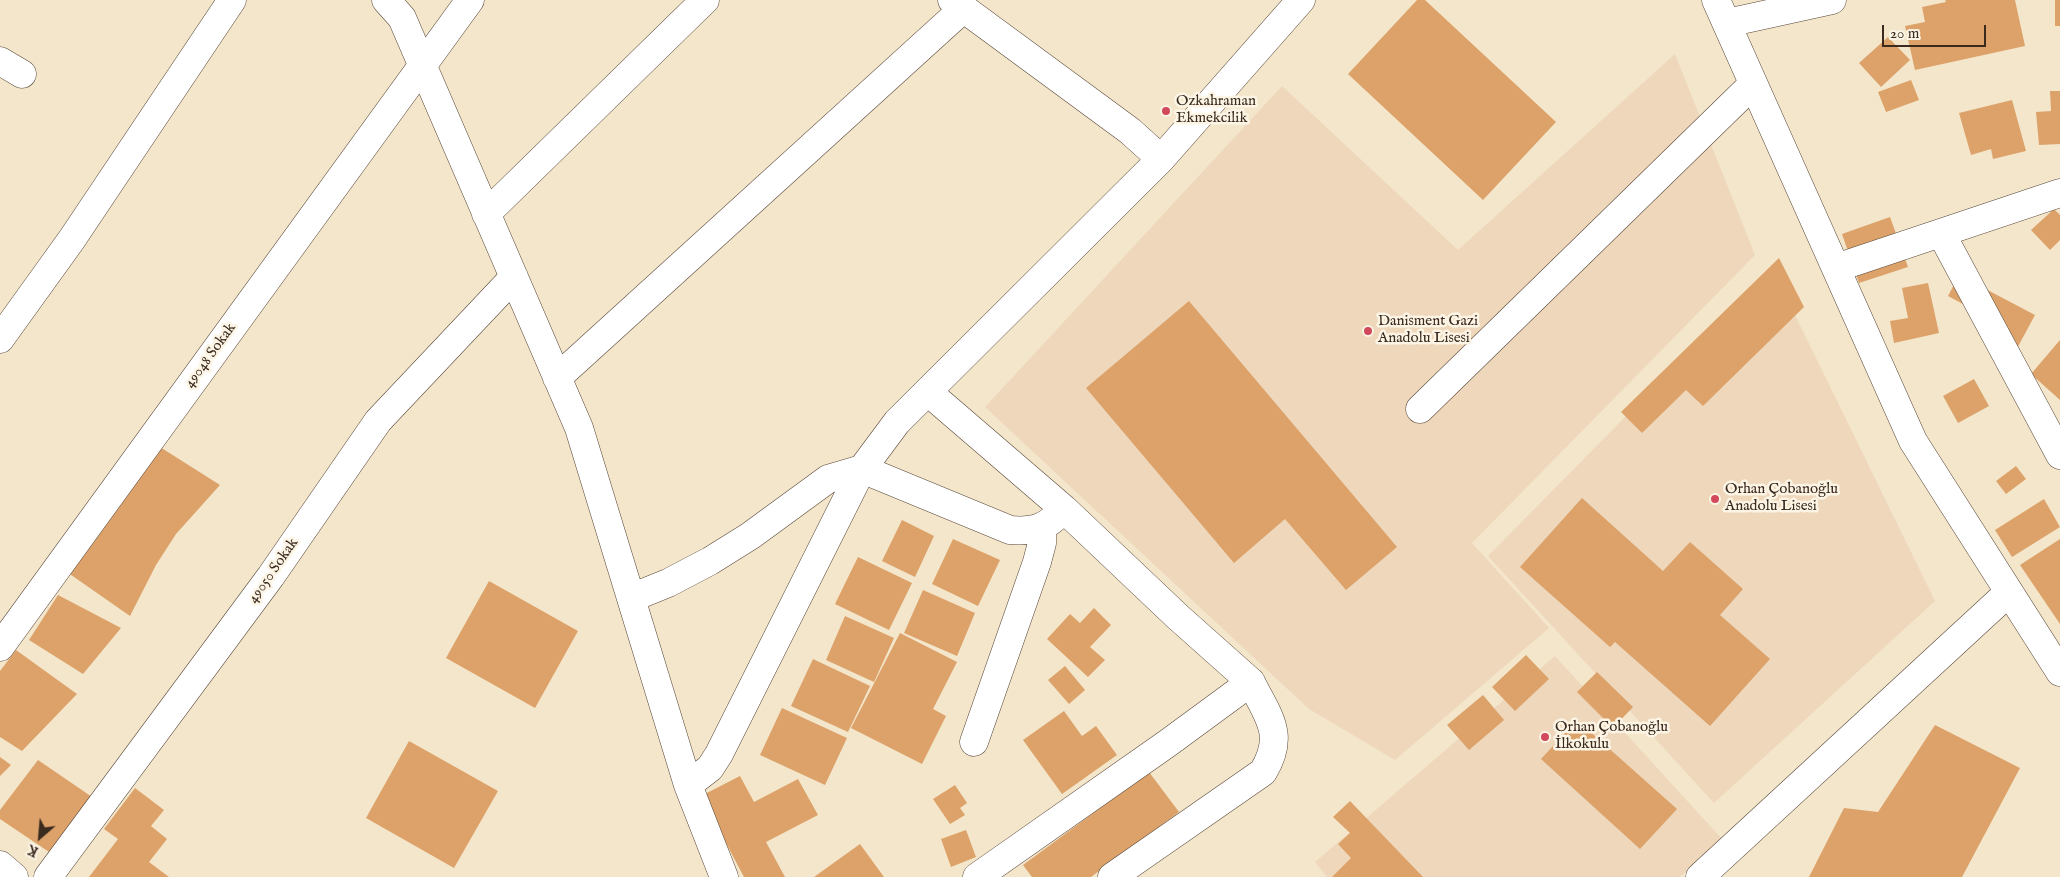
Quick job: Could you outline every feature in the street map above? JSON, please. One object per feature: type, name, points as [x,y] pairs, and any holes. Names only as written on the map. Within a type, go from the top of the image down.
[{"type":"street","points":[[0,338],[72,238],[232,0]]},
{"type":"street","points":[[386,0],[402,18],[579,428],[688,785],[724,877]]},
{"type":"street","name":"49048 Sokak","points":[[0,647],[470,0]]},
{"type":"street","points":[[486,214],[705,0]]},
{"type":"street","points":[[688,785],[700,778],[710,768],[719,754],[862,469],[897,422],[1161,159],[1301,0]]},
{"type":"street","points":[[1832,0],[1721,12],[1913,441],[2060,672]]},
{"type":"street","points":[[557,378],[958,4],[1130,131],[1161,159]]},
{"type":"street","points":[[1420,408],[1754,84]]},
{"type":"street","points":[[1836,268],[2059,195]]},
{"type":"street","points":[[1941,233],[2054,434],[2060,455]]},
{"type":"street","name":"49050 Sokak","points":[[48,877],[271,576],[378,421],[514,277]]},
{"type":"street","points":[[928,392],[1064,509],[1178,617],[1251,682],[1274,730],[1275,742],[1272,757],[1263,772],[1112,877]]},
{"type":"street","points":[[631,598],[668,583],[710,561],[750,536],[828,479],[862,469],[1010,530],[1027,531],[1042,528],[1054,520],[1064,509]]},
{"type":"street","points":[[974,742],[1037,562],[1042,543],[1042,528]]},
{"type":"street","points":[[1700,877],[2009,592]]},
{"type":"street","points":[[977,877],[1168,743],[1251,682]]},
{"type":"street","points":[[0,865],[14,877]]},
{"type":"shaded area","name":"Danisment Gazi Anadolu Lisesi","points":[[1675,54],[1755,255],[1472,543],[1549,628],[1395,760],[1309,709],[985,407],[1282,86],[1458,250]]},
{"type":"shaded area","name":"Orhan Çobanoğlu Anadolu Lisesi","points":[[1772,268],[1935,601],[1714,803],[1488,556]]},
{"type":"shaded area","name":"Orhan Çobanoğlu İlkokulu","points":[[1555,656],[1722,839],[1680,877],[1327,877],[1315,862]]},
{"type":"building","points":[[1417,0],[1425,0],[1556,122],[1483,200],[1348,74]]},
{"type":"building","points":[[1945,0],[2015,0],[2025,46],[1915,70],[1905,26],[1925,22],[1922,7],[1946,2]]},
{"type":"building","points":[[2055,0],[2060,0],[2060,26],[2055,26]]},
{"type":"building","points":[[1888,37],[1910,60],[1881,87],[1859,63]]},
{"type":"building","points":[[1911,80],[1919,100],[1886,112],[1878,92]]},
{"type":"building","points":[[2050,91],[2060,91],[2060,144],[2039,145],[2036,112],[2051,111]]},
{"type":"building","points":[[2012,100],[2026,151],[1993,159],[1991,149],[1971,155],[1959,113]]},
{"type":"building","points":[[2054,209],[2060,215],[2060,240],[2050,250],[2031,230]]},
{"type":"building","points":[[1890,217],[1908,267],[1859,283],[1842,234]]},
{"type":"building","points":[[1779,258],[1804,307],[1703,406],[1686,390],[1642,433],[1621,412]]},
{"type":"building","points":[[1959,275],[2035,315],[2014,354],[1980,336],[1989,318],[1948,296]]},
{"type":"building","points":[[1928,283],[1939,333],[1894,343],[1890,321],[1908,318],[1902,288]]},
{"type":"building","points":[[1189,301],[1397,547],[1346,590],[1285,519],[1234,563],[1086,388]]},
{"type":"building","points":[[2060,340],[2060,400],[2031,374]]},
{"type":"building","points":[[1974,379],[1989,406],[1958,423],[1943,396]]},
{"type":"building","points":[[160,447],[220,485],[176,534],[156,565],[130,616],[64,570],[100,533],[122,497]]},
{"type":"building","points":[[2016,466],[2026,479],[2006,494],[1996,481]]},
{"type":"building","points":[[1582,498],[1663,571],[1690,542],[1743,589],[1720,615],[1770,659],[1710,726],[1615,642],[1610,647],[1520,567]]},
{"type":"building","points":[[2044,499],[2060,527],[2012,557],[1995,530]]},
{"type":"building","points":[[902,520],[934,536],[915,577],[882,561]]},
{"type":"building","points":[[953,539],[1000,560],[978,606],[932,584]]},
{"type":"building","points":[[2060,539],[2060,624],[2020,565]]},
{"type":"building","points":[[858,557],[912,583],[889,630],[835,604]]},
{"type":"building","points":[[489,581],[578,631],[535,708],[446,658]]},
{"type":"building","points":[[923,590],[975,613],[957,656],[904,633]]},
{"type":"building","points":[[58,595],[121,628],[83,674],[29,640]]},
{"type":"building","points":[[1094,608],[1111,625],[1090,647],[1105,660],[1088,677],[1047,639],[1070,614],[1080,623]]},
{"type":"building","points":[[845,616],[894,638],[874,682],[826,660]]},
{"type":"building","points":[[900,633],[957,662],[933,709],[946,716],[922,764],[851,728]]},
{"type":"building","points":[[16,650],[77,694],[22,751],[0,737],[0,671]]},
{"type":"building","points":[[1526,655],[1549,679],[1515,711],[1492,687]]},
{"type":"building","points":[[813,659],[870,686],[848,732],[791,706]]},
{"type":"building","points":[[1065,666],[1085,690],[1069,704],[1048,680]]},
{"type":"building","points":[[1597,672],[1633,707],[1613,728],[1577,692]]},
{"type":"building","points":[[1483,695],[1504,720],[1469,750],[1447,725]]},
{"type":"building","points":[[782,708],[847,738],[825,785],[760,755]]},
{"type":"building","points":[[1064,711],[1082,736],[1096,726],[1117,755],[1062,794],[1023,740]]},
{"type":"building","points":[[1577,720],[1677,809],[1640,849],[1541,759]]},
{"type":"building","points":[[1935,725],[2020,768],[1962,877],[1809,877],[1844,808],[1878,812]]},
{"type":"building","points":[[409,741],[498,791],[454,868],[366,818]]},
{"type":"building","points":[[0,757],[11,765],[0,776]]},
{"type":"building","points":[[38,760],[95,799],[52,854],[0,819],[0,810]]},
{"type":"building","points":[[1149,772],[1179,812],[1091,877],[1032,877],[1023,865]]},
{"type":"building","points":[[740,776],[754,802],[798,779],[818,815],[766,842],[785,877],[744,877],[701,796]]},
{"type":"building","points":[[955,785],[967,803],[960,808],[965,815],[950,824],[933,799]]},
{"type":"building","points":[[135,788],[164,810],[151,826],[167,839],[149,862],[169,877],[89,877],[118,839],[104,829]]},
{"type":"building","points":[[1350,801],[1423,877],[1332,877],[1351,858],[1338,844],[1350,833],[1333,817]]},
{"type":"building","points":[[966,830],[976,857],[951,867],[941,839]]},
{"type":"building","points":[[860,844],[884,877],[814,877]]},
{"type":"place","name":"Ozkahraman Ekmekcilik","points":[[1166,111]]},
{"type":"place","name":"Danisment Gazi Anadolu Lisesi","points":[[1368,331]]},
{"type":"place","name":"Orhan Çobanoğlu Anadolu Lisesi","points":[[1715,499]]},
{"type":"place","name":"Orhan Çobanoğlu İlkokulu","points":[[1545,737]]}]
